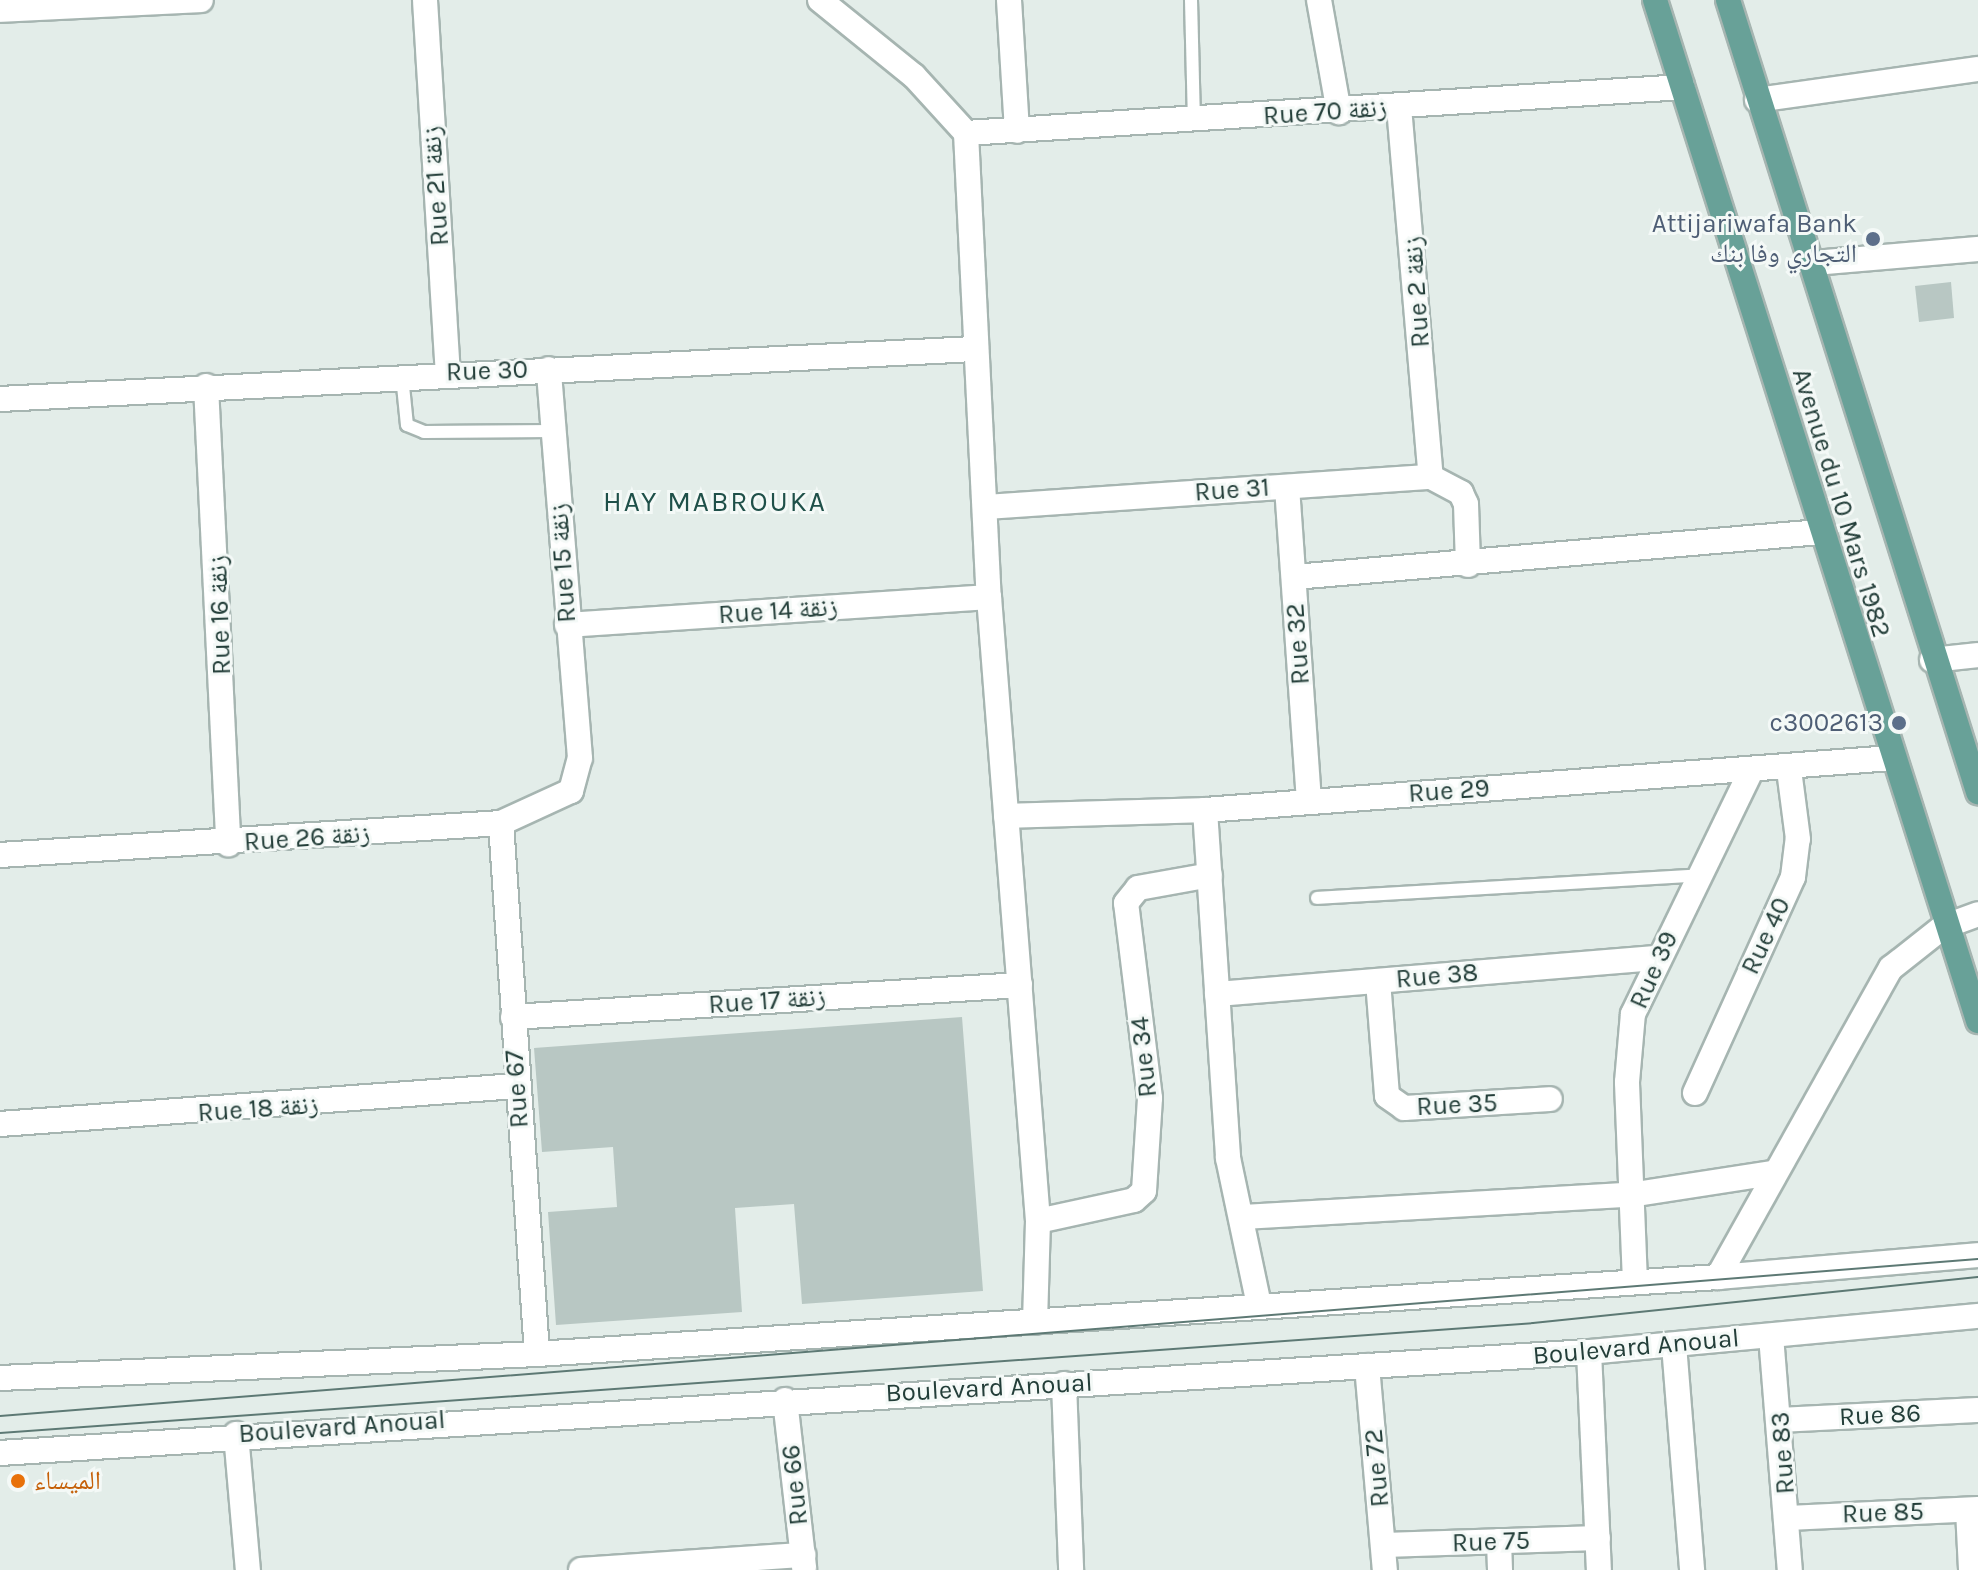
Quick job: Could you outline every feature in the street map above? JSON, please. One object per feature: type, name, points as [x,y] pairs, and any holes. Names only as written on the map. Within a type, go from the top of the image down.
[{"type":"main road","name":"Avenue du 10 Mars 1982","points":[[1655,0],[1943,927],[1978,1021]]},
{"type":"main road","name":"Avenue du 10 Mars 1982","points":[[1728,0],[1757,100],[1814,263],[1932,660],[1978,792]]},
{"type":"street","name":"Rue 21 زنقة","points":[[425,0],[448,373]]},
{"type":"street","points":[[820,0],[914,76],[966,133],[974,349],[986,507],[989,597],[1038,1221],[1035,1322]]},
{"type":"street","points":[[1009,0],[1017,131]]},
{"type":"street","points":[[1319,0],[1339,112]]},
{"type":"street","points":[[0,10],[185,1]]},
{"type":"street","points":[[1757,100],[1978,69]]},
{"type":"street","name":"Rue 70 زنقة","points":[[966,133],[1339,112],[1683,87]]},
{"type":"street","name":"Rue 2 زنقة","points":[[1399,107],[1431,477]]},
{"type":"street","points":[[1814,263],[1978,249]]},
{"type":"street","name":"Rue 30","points":[[0,399],[402,375],[974,349]]},
{"type":"street","name":"Rue 15 زنقة","points":[[549,369],[580,758]]},
{"type":"street","name":"Rue 16 زنقة","points":[[206,386],[228,844]]},
{"type":"street","points":[[1431,477],[1452,486],[1466,504],[1468,565]]},
{"type":"street","name":"Rue 31","points":[[986,507],[1431,477]]},
{"type":"street","name":"Rue 32","points":[[1287,487],[1309,800]]},
{"type":"street","points":[[1294,577],[1468,565],[1820,532]]},
{"type":"street","name":"Rue 14 زنقة","points":[[567,625],[989,597]]},
{"type":"street","points":[[1932,660],[1978,655]]},
{"type":"street","name":"Rue 26 زنقة","points":[[0,855],[228,844],[501,823],[571,791],[580,758]]},
{"type":"street","name":"Rue 29","points":[[1006,816],[1205,810],[1309,800],[1789,770],[1891,758]]},
{"type":"street","name":"Rue 40","points":[[1695,1093],[1793,877],[1798,839],[1789,770]]},
{"type":"street","name":"Rue 39","points":[[1635,1282],[1636,1194],[1628,1049],[1656,958],[1751,771]]},
{"type":"street","points":[[1205,810],[1228,1158],[1243,1217],[1259,1305]]},
{"type":"street","name":"Rue 67","points":[[501,823],[516,1086],[537,1354]]},
{"type":"street","name":"Rue 34","points":[[1038,1221],[1134,1200],[1144,1191],[1150,1098],[1126,903],[1138,888],[1210,875]]},
{"type":"street","points":[[1718,1277],[1772,1173],[1891,968],[1943,927],[1978,914]]},
{"type":"street","name":"Rue 38","points":[[1217,994],[1656,958]]},
{"type":"street","name":"Rue 35","points":[[1378,981],[1387,1096],[1404,1108],[1550,1099]]},
{"type":"street","name":"Rue 17 زنقة","points":[[513,1017],[1020,985]]},
{"type":"street","name":"Rue 18 زنقة","points":[[0,1124],[516,1086]]},
{"type":"street","points":[[1243,1217],[1636,1194],[1772,1173]]},
{"type":"street","points":[[0,1378],[537,1354],[1718,1277],[1978,1255]]},
{"type":"street","name":"Boulevard Anoual","points":[[0,1453],[236,1434],[1589,1352],[1978,1316]]},
{"type":"street","name":"Rue 83","points":[[1771,1336],[1781,1420],[1790,1570]]},
{"type":"street","points":[[1674,1345],[1692,1570]]},
{"type":"street","points":[[1589,1352],[1599,1570]]},
{"type":"street","name":"Rue 72","points":[[1367,1366],[1385,1570]]},
{"type":"street","points":[[1064,1384],[1071,1570]]},
{"type":"street","name":"Rue 66","points":[[785,1400],[803,1562]]},
{"type":"street","name":"Rue 86","points":[[1781,1420],[1978,1410]]},
{"type":"street","points":[[236,1434],[248,1570]]},
{"type":"street","points":[[1971,1570],[1973,1510]]},
{"type":"street","name":"Rue 85","points":[[1788,1518],[1973,1510]]},
{"type":"street","name":"Rue 75","points":[[1384,1545],[1598,1538]]},
{"type":"street","points":[[1499,1541],[1500,1570]]},
{"type":"street","points":[[581,1570],[803,1562]]},
{"type":"lane","points":[[1191,0],[1194,120]]},
{"type":"lane","points":[[402,375],[407,425],[424,432],[553,431]]},
{"type":"lane","points":[[1317,898],[1699,875]]},
{"type":"building","points":[[1951,282],[1954,318],[1919,322],[1915,286]]},
{"type":"building","points":[[962,1017],[983,1291],[802,1304],[794,1204],[735,1208],[742,1312],[556,1325],[548,1212],[617,1207],[613,1147],[542,1152],[534,1048]]},
{"type":"tram line","points":[[0,1416],[1978,1259]]},
{"type":"tram line","points":[[0,1433],[1533,1323],[1978,1277]]},
{"type":"place","name":"Attijariwafa Bank التجاري وفا بنك","points":[[1873,239]]},
{"type":"place","name":"c3002613","points":[[1899,723]]},
{"type":"place","name":"الميساء","points":[[18,1481]]},
{"type":"district","name":"HAY MABROUKA","points":[[715,502]]}]
